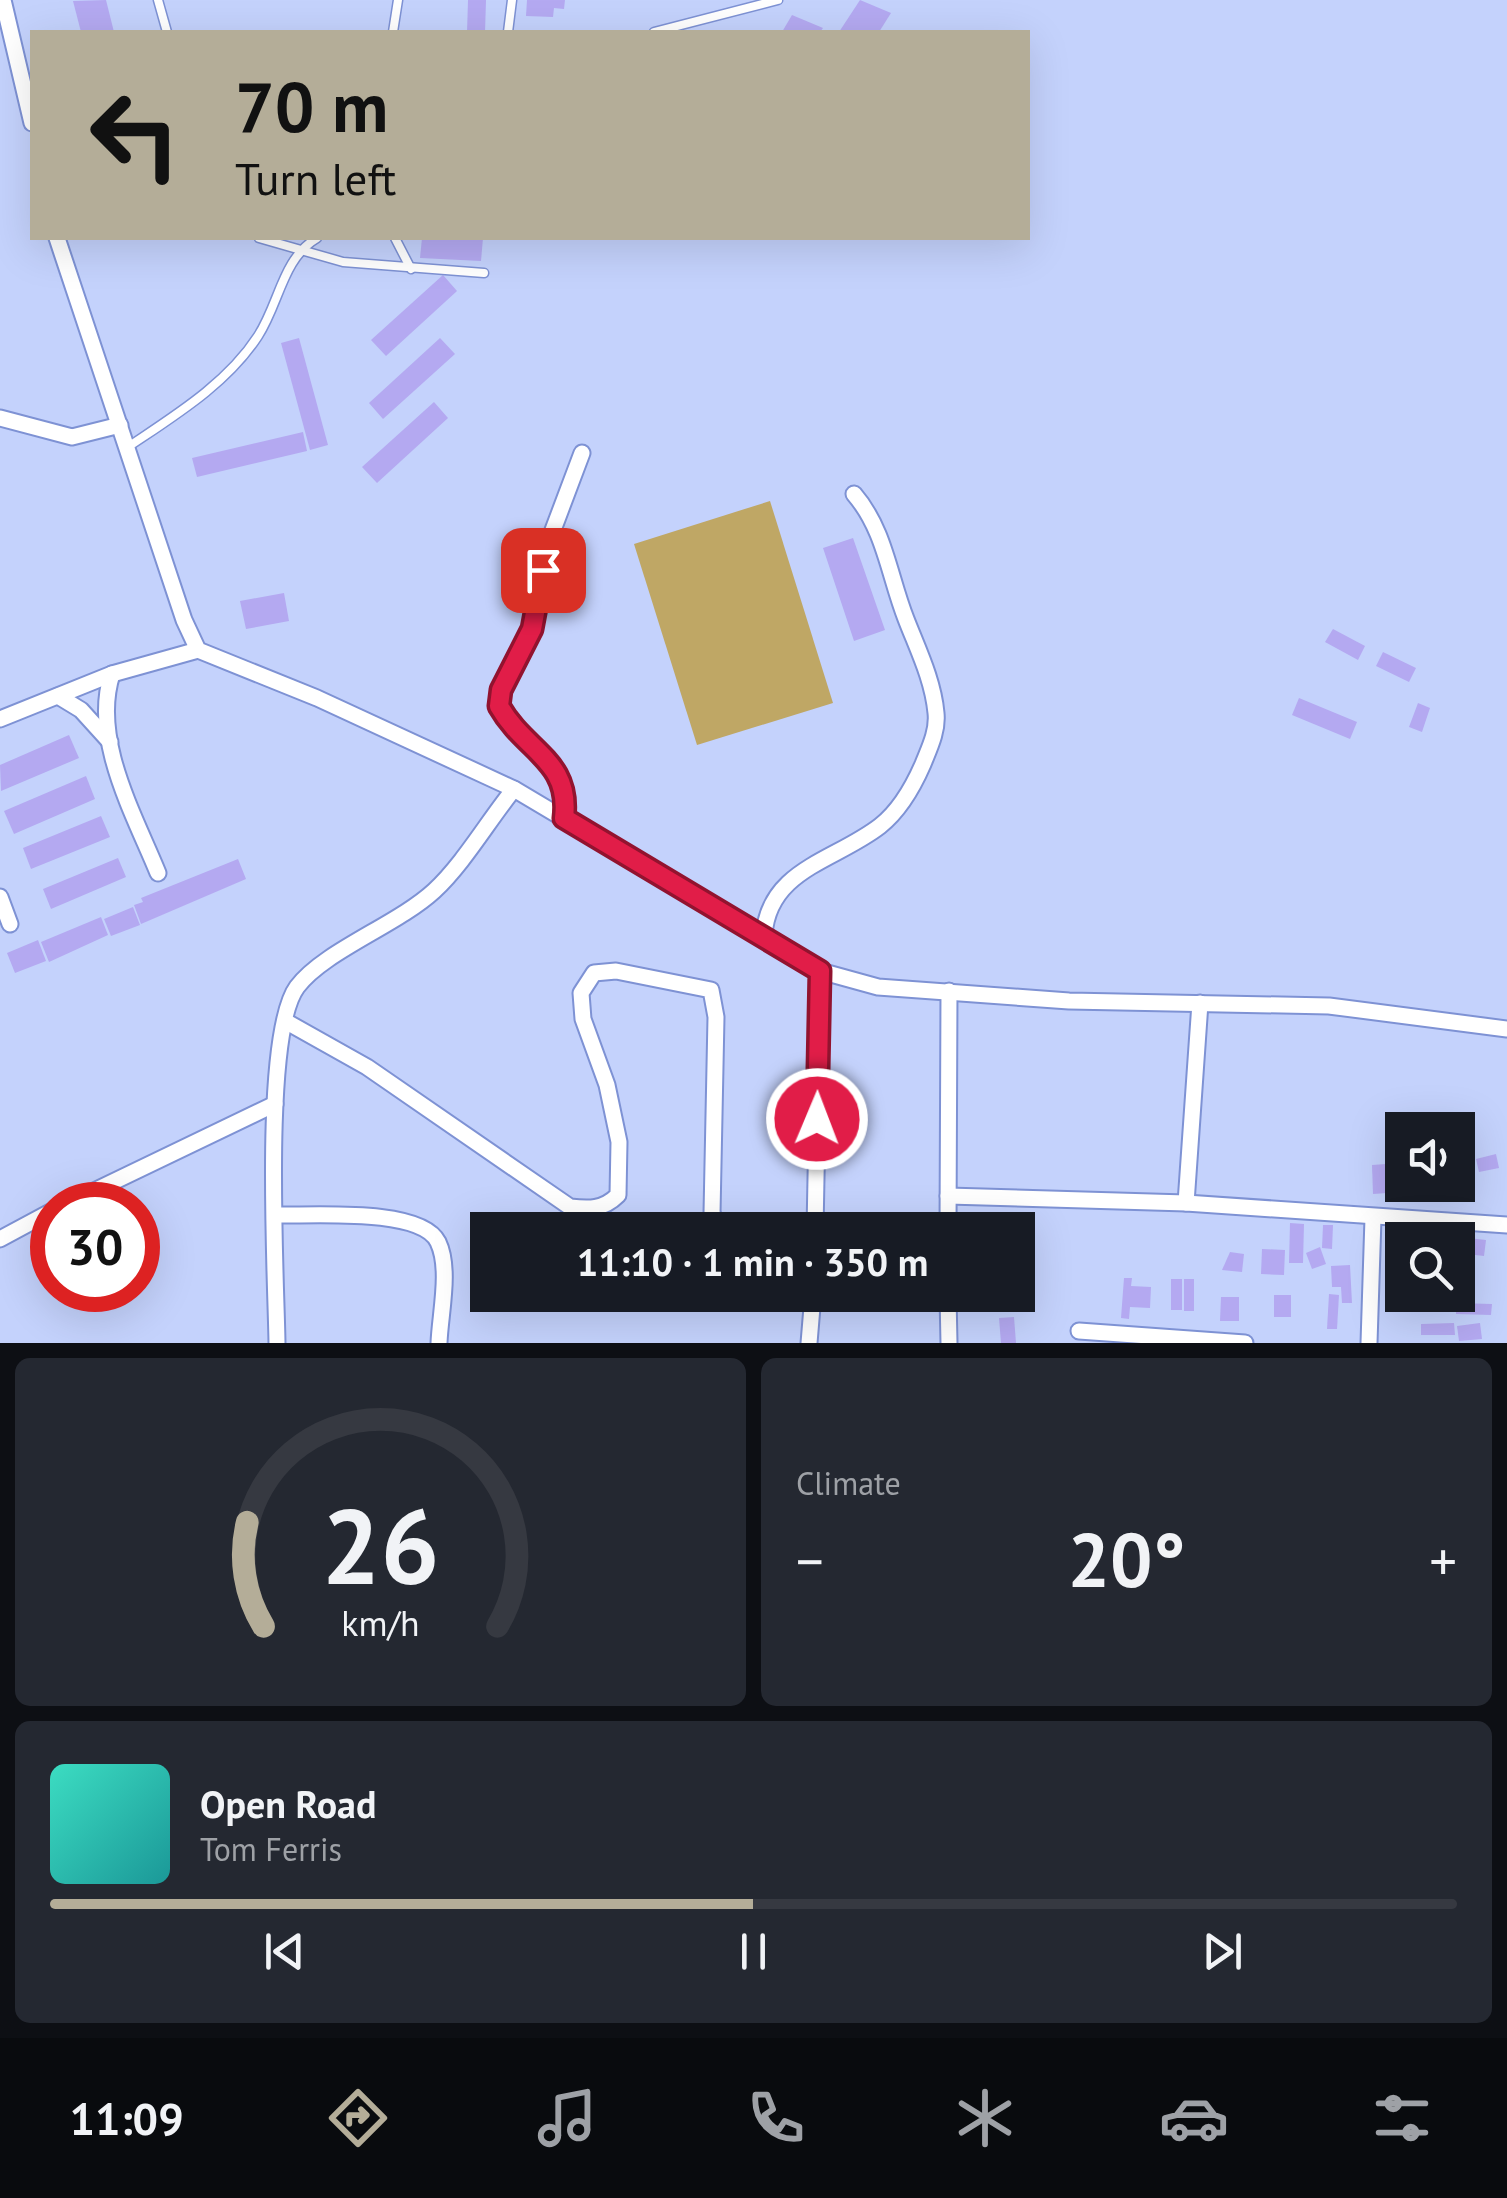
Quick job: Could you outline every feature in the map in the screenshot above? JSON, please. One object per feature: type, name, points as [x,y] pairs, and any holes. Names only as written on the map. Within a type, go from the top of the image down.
[{"type":"street","points":[[3,0],[30,108]]},
{"type":"street","points":[[57,240],[184,620],[198,650]]},
{"type":"street","points":[[0,418],[72,437],[120,425]]},
{"type":"street","points":[[564,818],[567,794],[560,775],[516,732],[499,706],[501,690],[532,629],[547,546],[582,453]]},
{"type":"street","points":[[764,935],[766,914],[792,876],[836,856],[883,824],[914,786],[932,742],[937,717],[928,676],[873,516],[854,494]]},
{"type":"street","points":[[0,719],[112,674],[198,650],[317,698],[514,788],[820,971],[878,988],[1068,1001],[1330,1006],[1507,1029]]},
{"type":"street","points":[[112,674],[106,692],[110,742],[158,873]]},
{"type":"street","points":[[58,696],[81,710],[110,742]]},
{"type":"street","points":[[278,1343],[274,1104],[285,1021],[295,989],[313,971],[435,890],[514,788]]},
{"type":"street","points":[[0,896],[10,924]]},
{"type":"street","points":[[285,1021],[367,1067],[570,1206],[591,1209],[608,1205],[618,1195],[620,1173],[607,1086],[583,1019],[581,992],[594,973],[616,971],[711,990],[716,1018],[712,1212]]},
{"type":"street","points":[[816,1212],[820,971]]},
{"type":"street","points":[[948,1212],[949,992]]},
{"type":"street","points":[[1186,1202],[1200,1003]]},
{"type":"street","points":[[113,1182],[274,1104]]},
{"type":"street","points":[[948,1196],[1186,1202],[1507,1225]]},
{"type":"street","points":[[275,1215],[386,1218],[421,1224],[432,1233],[443,1261],[439,1343]]},
{"type":"street","points":[[1369,1343],[1373,1218]]},
{"type":"street","points":[[0,1239],[30,1223]]},
{"type":"street","points":[[809,1343],[812,1312]]},
{"type":"street","points":[[948,1312],[948,1343]]},
{"type":"street","points":[[1079,1339],[1245,1343]]},
{"type":"lane","points":[[158,0],[166,30]]},
{"type":"lane","points":[[394,30],[398,0]]},
{"type":"lane","points":[[508,30],[512,0]]},
{"type":"lane","points":[[662,30],[778,0]]},
{"type":"lane","points":[[266,240],[343,262],[484,273]]},
{"type":"lane","points":[[127,447],[181,412],[228,372],[259,335],[298,249],[314,240]]},
{"type":"lane","points":[[396,240],[411,269]]},
{"type":"shaded area","points":[[770,501],[833,703],[697,745],[634,544]]},
{"type":"building","points":[[106,0],[114,30],[80,30],[73,1]]},
{"type":"building","points":[[468,0],[486,0],[485,30],[467,30]]},
{"type":"building","points":[[527,0],[565,0],[564,9],[554,8],[553,17],[526,16]]},
{"type":"building","points":[[860,0],[891,13],[880,30],[840,30]]},
{"type":"building","points":[[792,15],[823,28],[822,30],[783,30]]},
{"type":"building","points":[[422,240],[483,240],[481,261],[420,258]]},
{"type":"building","points":[[443,275],[457,291],[386,356],[371,340]]},
{"type":"building","points":[[299,338],[328,445],[310,450],[281,343]]},
{"type":"building","points":[[440,338],[455,354],[383,419],[369,403]]},
{"type":"building","points":[[434,402],[448,418],[377,483],[362,467]]},
{"type":"building","points":[[303,432],[307,451],[197,477],[192,458]]},
{"type":"building","points":[[853,538],[885,630],[854,641],[823,548]]},
{"type":"building","points":[[284,593],[289,621],[246,629],[240,601]]},
{"type":"building","points":[[1333,629],[1365,646],[1358,660],[1325,642]]},
{"type":"building","points":[[1383,652],[1416,668],[1409,682],[1376,666]]},
{"type":"building","points":[[1299,698],[1357,722],[1350,739],[1292,715]]},
{"type":"building","points":[[1418,703],[1430,708],[1422,732],[1409,727]]},
{"type":"building","points":[[69,735],[79,758],[1,791],[0,765]]},
{"type":"building","points":[[86,776],[95,799],[14,834],[4,811]]},
{"type":"building","points":[[101,816],[110,837],[31,869],[23,848]]},
{"type":"building","points":[[118,858],[126,877],[51,909],[43,889]]},
{"type":"building","points":[[238,859],[246,879],[141,924],[134,905],[143,902],[141,898]]},
{"type":"building","points":[[133,907],[140,925],[111,936],[104,919]]},
{"type":"building","points":[[101,917],[108,935],[49,962],[41,942]]},
{"type":"building","points":[[38,940],[46,961],[15,973],[7,953]]},
{"type":"building","points":[[1496,1154],[1499,1168],[1479,1172],[1476,1159]]},
{"type":"building","points":[[1385,1164],[1385,1193],[1373,1194],[1372,1165]]},
{"type":"building","points":[[1290,1223],[1304,1224],[1303,1263],[1289,1263]]},
{"type":"building","points":[[1323,1225],[1333,1225],[1332,1249],[1322,1248]]},
{"type":"building","points":[[1475,1239],[1486,1240],[1484,1256],[1475,1255]]},
{"type":"building","points":[[1320,1247],[1326,1264],[1312,1269],[1306,1253]]},
{"type":"building","points":[[1262,1249],[1285,1250],[1284,1275],[1261,1274]]},
{"type":"building","points":[[1230,1252],[1244,1254],[1242,1272],[1222,1270]]},
{"type":"building","points":[[1350,1265],[1352,1303],[1342,1303],[1341,1287],[1332,1287],[1331,1266]]},
{"type":"building","points":[[1124,1278],[1132,1278],[1131,1286],[1151,1287],[1150,1308],[1130,1307],[1129,1319],[1121,1318]]},
{"type":"building","points":[[1171,1279],[1182,1279],[1182,1310],[1171,1310]]},
{"type":"building","points":[[1184,1279],[1194,1279],[1194,1311],[1184,1311]]},
{"type":"building","points":[[1329,1294],[1339,1295],[1337,1329],[1327,1329]]},
{"type":"building","points":[[1274,1295],[1291,1295],[1291,1317],[1274,1317]]},
{"type":"building","points":[[1221,1297],[1239,1297],[1239,1321],[1220,1321]]},
{"type":"building","points":[[1475,1304],[1492,1304],[1491,1315],[1456,1314],[1475,1312]]},
{"type":"building","points":[[1014,1317],[1016,1343],[1001,1343],[999,1318]]},
{"type":"building","points":[[1454,1323],[1455,1335],[1421,1335],[1421,1324]]},
{"type":"building","points":[[1480,1323],[1482,1339],[1459,1341],[1457,1326]]},
{"type":"route","points":[[543,570],[532,629],[501,690],[499,706],[516,732],[560,775],[567,794],[564,818],[820,971],[817,1119]]}]
